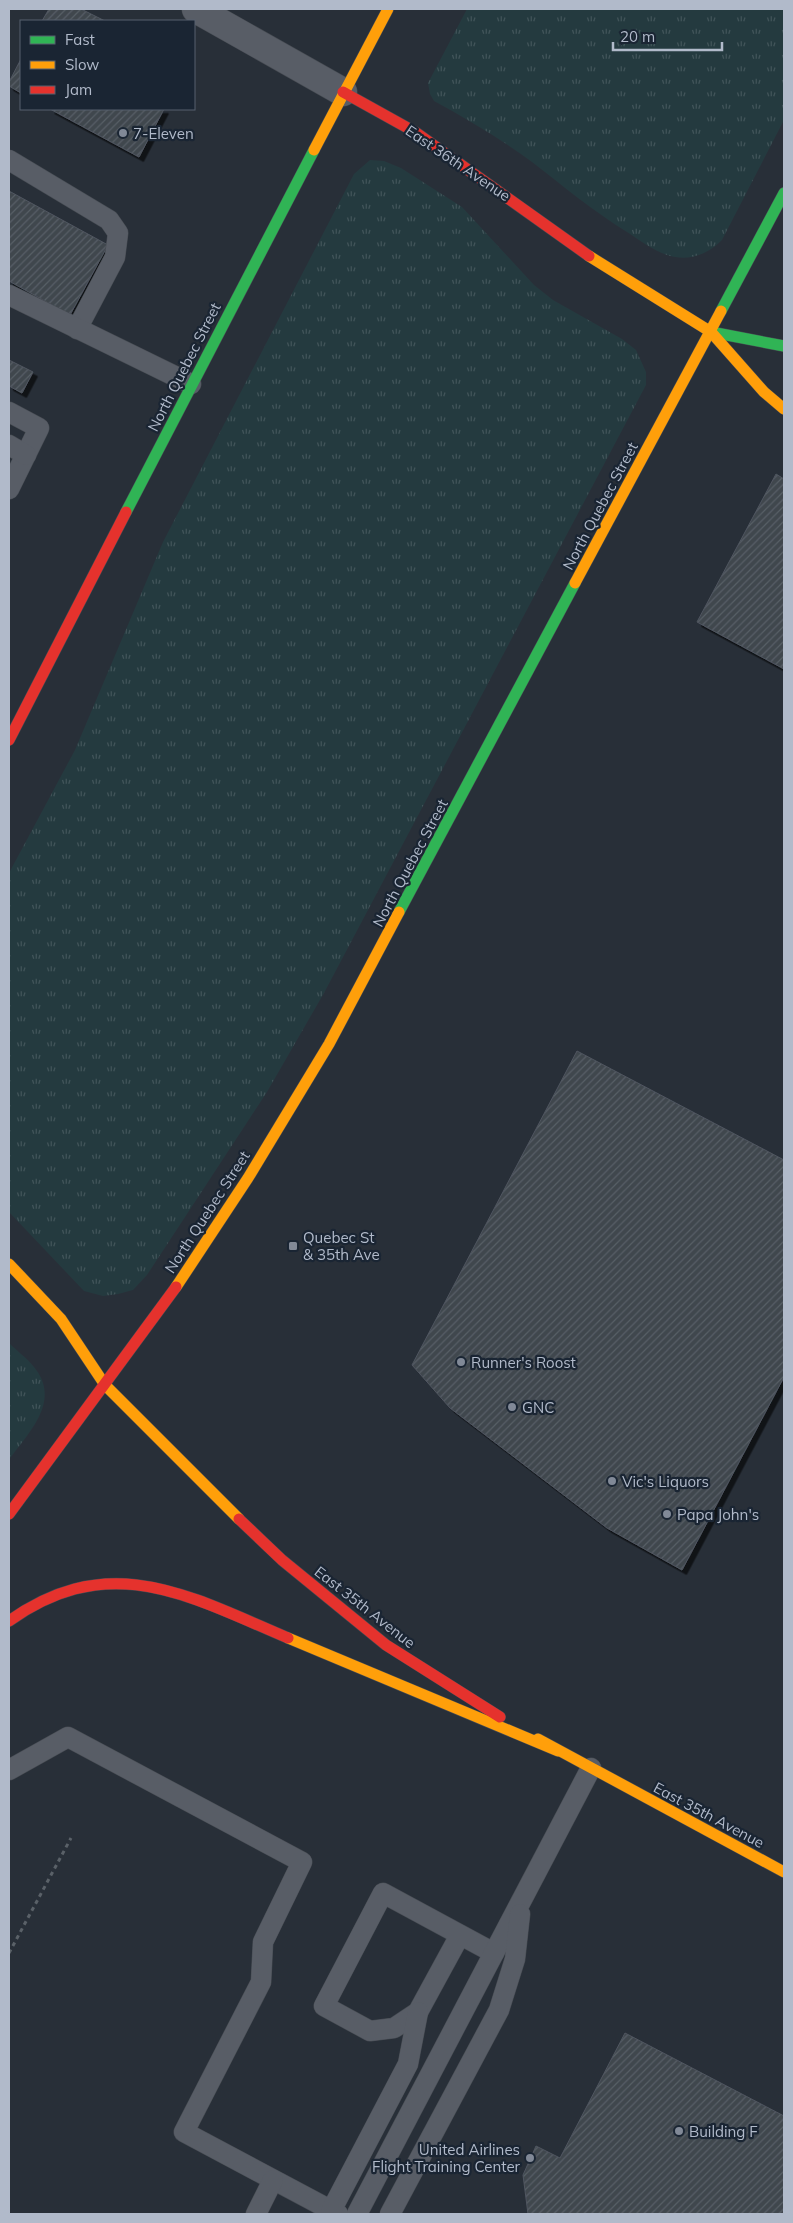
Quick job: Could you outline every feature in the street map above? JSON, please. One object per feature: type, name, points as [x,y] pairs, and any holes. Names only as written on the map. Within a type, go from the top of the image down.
[{"type":"main road","name":"North Quebec Street","points":[[9,740],[191,384],[388,9]]},
{"type":"main road","name":"East 36th Avenue","points":[[343,92],[414,132],[515,202],[570,245],[711,332],[764,392],[784,409]]},
{"type":"main road","name":"North Quebec Street","points":[[9,1514],[105,1385],[223,1217],[330,1044],[782,198]]},
{"type":"main road","name":"East 36th Avenue","points":[[711,332],[784,346]]},
{"type":"main road","name":"East 35th Avenue","points":[[9,1264],[61,1319],[105,1385],[214,1496],[282,1560],[386,1645],[437,1679],[558,1751],[784,1872]]},
{"type":"main road","points":[[9,1621],[48,1598],[75,1589],[110,1583],[145,1584],[179,1592],[558,1751]]},
{"type":"street","name":"East 36th Avenue","points":[[196,9],[343,92]]},
{"type":"lane","points":[[9,160],[109,220],[118,234],[115,257],[77,329]]},
{"type":"lane","points":[[9,295],[191,384]]},
{"type":"lane","points":[[9,412],[39,428],[17,450],[9,489]]},
{"type":"lane","points":[[9,1770],[68,1737],[302,1862],[264,1942],[261,1982],[184,2132],[335,2212],[408,2064],[418,2012],[460,1935]]},
{"type":"lane","points":[[357,2214],[590,1768]]},
{"type":"lane","points":[[418,2012],[394,2028],[370,2032],[324,2006],[383,1893],[494,1953]]},
{"type":"lane","points":[[390,2214],[499,2010],[515,1959],[521,1901]]},
{"type":"lane","points":[[256,2214],[273,2180]]},
{"type":"path","points":[[9,1953],[71,1838]]},
{"type":"green space","points":[[467,9],[784,9],[784,120],[722,240],[710,250],[697,256],[682,258],[667,255],[602,216],[508,145],[434,101],[430,94],[428,83]]},
{"type":"green space","points":[[370,160],[384,161],[401,168],[462,207],[534,285],[553,300],[622,339],[636,350],[646,372],[646,385],[324,993],[267,1092],[147,1275],[133,1290],[103,1296],[84,1291],[9,1212],[9,873],[75,750],[163,542],[354,174]]},
{"type":"green space","points":[[9,1343],[34,1367],[42,1380],[45,1392],[40,1416],[9,1460]]},
{"type":"building","points":[[49,9],[81,9],[103,20],[43,20]]},
{"type":"building","points":[[20,61],[20,92],[9,86],[9,82]]},
{"type":"building","name":"7-Eleven","points":[[52,110],[163,110],[139,157]]},
{"type":"building","points":[[9,191],[108,245],[70,315],[9,281]]},
{"type":"building","points":[[9,360],[33,372],[22,393],[9,386]]},
{"type":"building","points":[[776,474],[784,479],[784,669],[697,622]]},
{"type":"building","points":[[577,1051],[784,1160],[784,1377],[682,1570],[607,1528],[450,1408],[412,1365]]},
{"type":"building","name":"Building F","points":[[625,2033],[784,2116],[784,2214],[528,2214],[523,2175],[536,2146],[560,2158]]},
{"type":"traffic: fast","points":[[126,512],[314,150]]},
{"type":"traffic: fast","points":[[721,311],[784,193]]},
{"type":"traffic: fast","points":[[711,332],[784,346]]},
{"type":"traffic: fast","points":[[399,912],[575,583]]},
{"type":"traffic: slow","points":[[314,150],[388,9]]},
{"type":"traffic: slow","points":[[589,256],[711,332],[764,392],[784,409]]},
{"type":"traffic: slow","points":[[575,583],[721,311]]},
{"type":"traffic: slow","points":[[176,1287],[248,1178],[329,1044],[399,912]]},
{"type":"traffic: slow","points":[[9,1264],[61,1319],[105,1385],[239,1519]]},
{"type":"traffic: slow","points":[[288,1638],[558,1751]]},
{"type":"traffic: slow","points":[[538,1739],[784,1872]]},
{"type":"traffic: jam","points":[[343,92],[415,132],[589,256]]},
{"type":"traffic: jam","points":[[9,740],[126,512]]},
{"type":"traffic: jam","points":[[9,1514],[176,1287]]},
{"type":"traffic: jam","points":[[239,1519],[282,1560],[386,1645],[500,1717]]},
{"type":"traffic: jam","points":[[9,1621],[46,1599],[81,1587],[116,1584],[149,1587],[183,1595],[288,1638]]},
{"type":"place","name":"7-Eleven","points":[[123,133]]},
{"type":"place","name":"Quebec St & 35th Ave","points":[[293,1246]]},
{"type":"place","name":"Runner's Roost","points":[[461,1362]]},
{"type":"place","name":"GNC","points":[[512,1407]]},
{"type":"place","name":"Vic's Liquors","points":[[612,1481]]},
{"type":"place","name":"Papa John's","points":[[667,1514]]},
{"type":"place","name":"Building F","points":[[679,2131]]},
{"type":"place","name":"United Airlines Flight Training Center","points":[[530,2158]]}]
